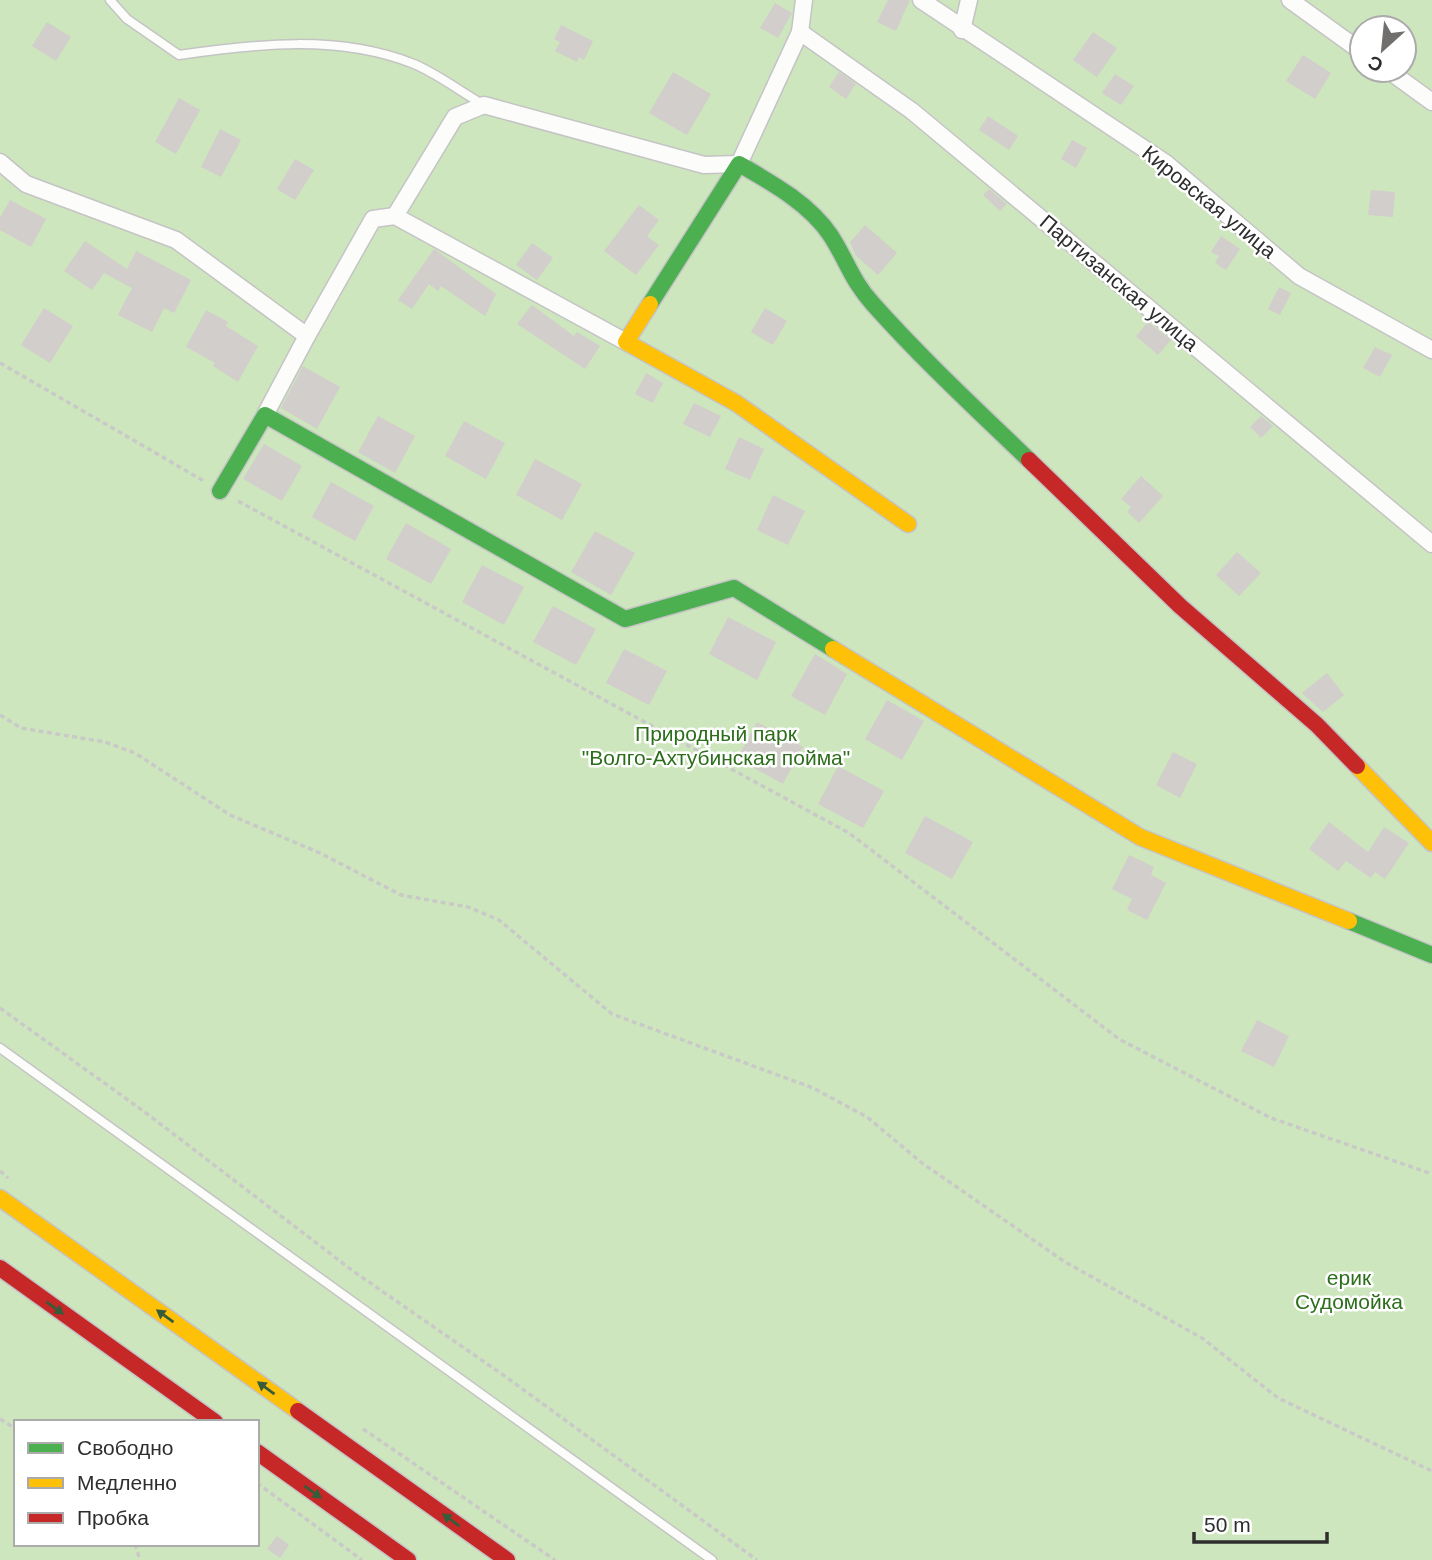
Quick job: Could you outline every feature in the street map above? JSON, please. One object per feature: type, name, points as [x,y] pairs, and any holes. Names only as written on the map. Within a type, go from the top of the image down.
[{"type":"street","name":"Кировская улица","points":[[921,0],[962,30],[1167,164],[1299,276],[1432,350]]},
{"type":"street","points":[[962,30],[969,0]]},
{"type":"street","points":[[1290,0],[1348,42]]},
{"type":"street","points":[[626,342],[739,164],[800,32],[802,1]]},
{"type":"street","name":"Партизанская улица","points":[[800,32],[912,111],[1432,544]]},
{"type":"street","points":[[1407,84],[1432,102]]},
{"type":"street","points":[[395,216],[455,117],[484,105],[704,165],[739,164],[781,188],[831,236],[855,284],[901,336],[1180,606],[1317,725],[1432,843]]},
{"type":"street","points":[[0,162],[26,184],[176,240],[307,336]]},
{"type":"street","points":[[219,491],[265,415],[373,219],[395,216],[626,342],[681,368],[795,440],[908,524]]},
{"type":"street","points":[[265,415],[625,619],[734,588],[1140,837],[1432,955]]},
{"type":"street","points":[[0,1198],[506,1560]]},
{"type":"street","points":[[0,1268],[212,1420]]},
{"type":"street","points":[[259,1453],[408,1560]]},
{"type":"lane","points":[[110,0],[127,19],[179,55],[258,44],[349,45],[415,64],[484,105]]},
{"type":"lane","points":[[0,1048],[712,1560]]},
{"type":"path","points":[[0,363],[219,491],[849,833],[1119,1039],[1271,1118],[1432,1174]]},
{"type":"path","points":[[0,715],[21,728],[105,742],[135,753],[230,815],[320,853],[401,895],[482,911],[499,920],[612,1014],[813,1088],[845,1103],[993,1214],[1065,1262],[1202,1338],[1278,1398],[1432,1471]]},
{"type":"path","points":[[0,1009],[146,1113],[354,1271],[517,1385],[757,1560]]},
{"type":"path","points":[[259,1484],[362,1560]]},
{"type":"green space","name":"Природный парк \"Волго-Ахтубинская пойма\"","points":[[0,0],[1432,0],[1432,1560],[0,1560]]},
{"type":"building","points":[[888,0],[910,0],[896,31],[877,22]]},
{"type":"building","points":[[775,3],[792,13],[778,38],[760,28]]},
{"type":"building","points":[[47,22],[71,37],[56,61],[32,46]]},
{"type":"building","points":[[561,25],[593,41],[584,60],[579,57],[577,62],[555,51],[560,42],[554,39]]},
{"type":"building","points":[[1093,32],[1117,48],[1097,77],[1073,60]]},
{"type":"building","points":[[1303,55],[1331,73],[1315,99],[1286,81]]},
{"type":"building","points":[[673,72],[711,94],[687,135],[649,113]]},
{"type":"building","points":[[839,72],[856,84],[846,99],[829,87]]},
{"type":"building","points":[[1115,74],[1134,86],[1121,105],[1102,93]]},
{"type":"building","points":[[179,98],[200,110],[176,154],[155,142]]},
{"type":"building","points":[[988,116],[1018,136],[1009,150],[979,130]]},
{"type":"building","points":[[220,129],[241,140],[221,177],[201,167]]},
{"type":"building","points":[[1072,140],[1087,148],[1076,168],[1061,159]]},
{"type":"building","points":[[295,159],[314,170],[295,200],[277,189]]},
{"type":"building","points":[[989,189],[1007,204],[1000,211],[983,195]]},
{"type":"building","points":[[1371,190],[1395,192],[1393,217],[1368,215]]},
{"type":"building","points":[[10,200],[46,219],[31,247],[0,230],[0,218]]},
{"type":"building","points":[[639,205],[659,220],[647,236],[659,245],[636,275],[604,251]]},
{"type":"building","points":[[865,225],[897,253],[878,275],[856,256],[850,242]]},
{"type":"building","points":[[1221,236],[1240,249],[1226,270],[1215,263],[1219,256],[1211,252]]},
{"type":"building","points":[[85,241],[127,269],[136,251],[191,280],[174,313],[164,308],[152,332],[118,315],[132,288],[104,273],[92,290],[64,271]]},
{"type":"building","points":[[532,243],[553,258],[537,280],[516,265]]},
{"type":"building","points":[[434,249],[496,294],[485,316],[441,286],[438,291],[429,284],[412,309],[398,300]]},
{"type":"building","points":[[1279,287],[1291,293],[1280,315],[1268,309]]},
{"type":"building","points":[[532,305],[574,336],[577,332],[600,346],[585,369],[517,324]]},
{"type":"building","points":[[44,308],[73,326],[50,363],[21,345]]},
{"type":"building","points":[[765,308],[787,321],[773,345],[751,332]]},
{"type":"building","points":[[206,310],[228,322],[226,326],[258,346],[238,382],[213,366],[215,363],[186,347]]},
{"type":"building","points":[[1148,322],[1171,340],[1158,355],[1136,336]]},
{"type":"building","points":[[1375,347],[1392,355],[1380,377],[1363,368]]},
{"type":"building","points":[[303,366],[340,387],[317,429],[281,408]]},
{"type":"building","points":[[646,373],[663,383],[653,403],[635,394]]},
{"type":"building","points":[[694,403],[721,416],[710,437],[683,424]]},
{"type":"building","points":[[378,416],[415,436],[395,473],[358,452]]},
{"type":"building","points":[[1261,416],[1273,426],[1261,438],[1250,427]]},
{"type":"building","points":[[464,421],[505,443],[486,479],[445,456]]},
{"type":"building","points":[[739,437],[764,449],[750,480],[725,469]]},
{"type":"building","points":[[264,444],[302,466],[282,501],[243,479]]},
{"type":"building","points":[[535,459],[582,484],[562,520],[516,495]]},
{"type":"building","points":[[1141,476],[1163,496],[1139,523],[1127,512],[1131,507],[1121,499]]},
{"type":"building","points":[[331,482],[374,506],[355,541],[312,517]]},
{"type":"building","points":[[773,495],[805,511],[788,545],[757,530]]},
{"type":"building","points":[[406,523],[451,549],[431,584],[386,559]]},
{"type":"building","points":[[595,531],[635,553],[611,595],[571,572]]},
{"type":"building","points":[[1237,552],[1261,573],[1239,596],[1216,575]]},
{"type":"building","points":[[482,565],[524,587],[504,625],[462,602]]},
{"type":"building","points":[[553,606],[596,629],[576,665],[533,642]]},
{"type":"building","points":[[728,617],[776,642],[757,680],[709,654]]},
{"type":"building","points":[[624,649],[667,671],[649,705],[606,683]]},
{"type":"building","points":[[815,654],[847,674],[825,715],[791,696]]},
{"type":"building","points":[[1327,673],[1344,695],[1323,712],[1302,693]]},
{"type":"building","points":[[887,700],[924,721],[902,760],[865,739]]},
{"type":"building","points":[[757,722],[803,747],[783,784],[737,759]]},
{"type":"building","points":[[1173,752],[1197,764],[1180,798],[1156,785]]},
{"type":"building","points":[[838,766],[884,791],[863,828],[818,804]]},
{"type":"building","points":[[925,816],[973,842],[952,879],[905,853]]},
{"type":"building","points":[[1329,822],[1368,852],[1384,827],[1409,843],[1385,879],[1375,872],[1371,878],[1346,861],[1338,871],[1309,849]]},
{"type":"building","points":[[1129,855],[1154,867],[1151,875],[1166,883],[1147,920],[1127,910],[1132,899],[1112,889]]},
{"type":"building","points":[[1257,1020],[1289,1036],[1274,1067],[1241,1051]]},
{"type":"building","points":[[277,1536],[289,1545],[280,1558],[267,1549]]},
{"type":"traffic: fast","points":[[650,304],[739,164],[790,195],[822,224],[873,304],[930,364],[1029,460]]},
{"type":"traffic: fast","points":[[220,491],[265,415],[625,619],[734,588],[833,649]]},
{"type":"traffic: fast","points":[[1349,921],[1432,955]]},
{"type":"traffic: slow","points":[[650,304],[626,342],[736,403],[908,524]]},
{"type":"traffic: slow","points":[[833,649],[1140,837],[1349,921]]},
{"type":"traffic: slow","points":[[1357,766],[1432,843]]},
{"type":"traffic: slow","points":[[0,1198],[298,1411]]},
{"type":"traffic: jam","points":[[1029,460],[1180,606],[1317,725],[1357,766]]},
{"type":"traffic: jam","points":[[0,1268],[212,1420]]},
{"type":"traffic: jam","points":[[298,1411],[507,1560]]},
{"type":"traffic: jam","points":[[259,1453],[408,1560]]},
{"type":"park label","name":"ерик Судомойка","points":[[1349,1290]]}]
